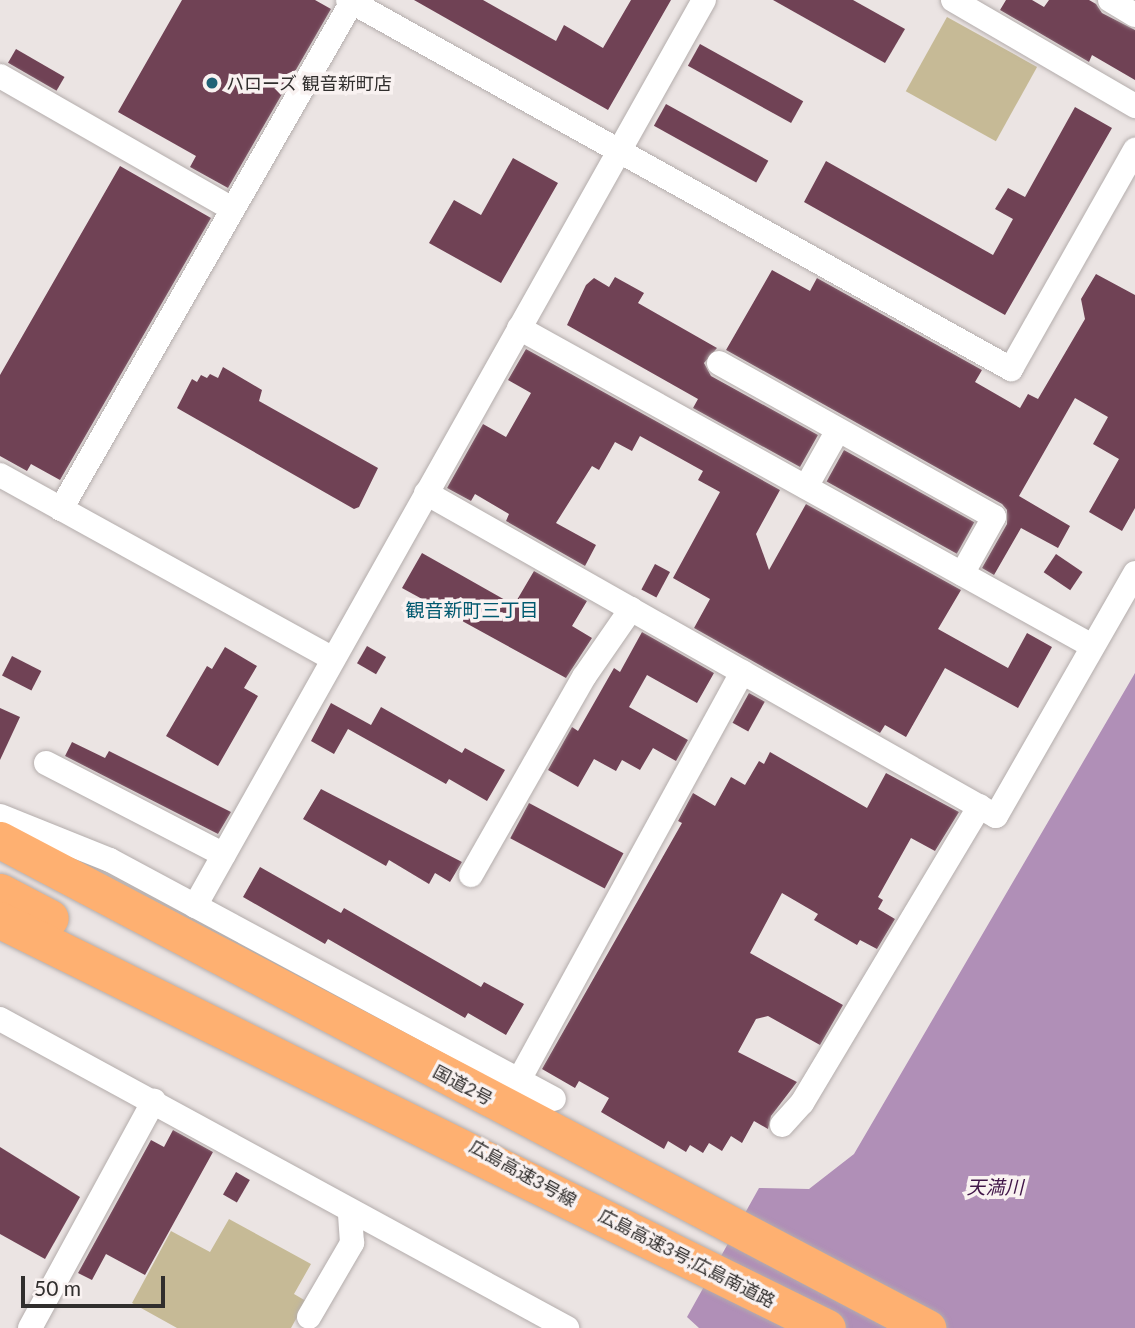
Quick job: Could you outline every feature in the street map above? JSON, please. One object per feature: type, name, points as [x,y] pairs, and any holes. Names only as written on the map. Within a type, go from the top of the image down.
[{"type":"highway","name":"国道2号","points":[[0,840],[927,1328]]},
{"type":"highway","name":"広島高速3号線","points":[[0,892],[584,1206]]},
{"type":"highway","name":"広島高速3号線","points":[[0,920],[584,1206]]},
{"type":"highway","name":"広島高速3号;広島南道路","points":[[584,1206],[827,1328]]},
{"type":"street","points":[[195,906],[704,0]]},
{"type":"street","points":[[953,0],[1135,106]]},
{"type":"street","points":[[1110,0],[1135,15]]},
{"type":"street","points":[[61,509],[351,1],[1011,369],[1135,150]]},
{"type":"street","points":[[0,76],[232,209]]},
{"type":"street","points":[[519,328],[1092,646]]},
{"type":"street","points":[[719,363],[994,517],[962,574]]},
{"type":"street","points":[[806,487],[838,430]]},
{"type":"street","points":[[0,475],[332,658]]},
{"type":"street","points":[[426,493],[996,816],[1135,573]]},
{"type":"street","points":[[471,875],[584,677],[631,608]]},
{"type":"street","points":[[519,1080],[742,672]]},
{"type":"street","points":[[46,763],[224,855]]},
{"type":"street","points":[[782,1125],[802,1103],[980,806]]},
{"type":"street","points":[[0,816],[110,860],[554,1099]]},
{"type":"street","points":[[0,1018],[350,1212],[567,1328]]},
{"type":"street","points":[[30,1328],[154,1101]]},
{"type":"street","points":[[309,1317],[352,1243],[350,1212]]},
{"type":"shaded area","points":[[947,17],[1037,67],[996,141],[906,91]]},
{"type":"shaded area","points":[[229,1219],[311,1264],[294,1294],[306,1301],[291,1328],[177,1328],[132,1303],[171,1231],[210,1252]]},
{"type":"water","name":"天満川","points":[[1135,673],[1135,1328],[699,1328],[687,1317],[759,1188],[809,1189],[854,1154]]},
{"type":"building","name":"ハローズ 観音新町店","points":[[182,0],[315,0],[331,9],[228,188],[190,167],[196,156],[118,112]]},
{"type":"building","points":[[414,0],[483,0],[556,41],[564,25],[603,48],[631,0],[671,0],[608,110]]},
{"type":"building","points":[[773,0],[853,0],[905,29],[885,63]]},
{"type":"building","points":[[1006,0],[1032,0],[1044,7],[1049,0],[1089,0],[1096,4],[1102,13],[1135,30],[1135,80],[1092,55],[1089,62],[1000,10]]},
{"type":"building","points":[[700,44],[803,101],[791,123],[688,66]]},
{"type":"building","points":[[16,49],[64,77],[56,91],[8,63]]},
{"type":"building","points":[[666,104],[768,161],[756,183],[654,126]]},
{"type":"building","points":[[1075,107],[1112,128],[1005,315],[804,202],[826,161],[993,255],[1013,219],[995,209],[1008,188],[1025,197]]},
{"type":"building","points":[[513,158],[558,183],[501,283],[429,243],[454,200],[481,215]]},
{"type":"building","points":[[120,166],[211,218],[60,480],[31,464],[27,471],[0,456],[0,375]]},
{"type":"building","points":[[772,270],[810,291],[817,278],[982,370],[975,382],[1020,408],[1028,394],[1038,399],[1085,319],[1081,299],[1096,274],[1135,295],[1135,508],[1122,531],[1089,512],[1119,459],[1093,444],[1108,417],[1075,398],[1019,496],[1070,526],[1058,548],[1021,528],[994,575],[982,568],[1007,524],[1007,510],[1002,504],[726,350]]},
{"type":"building","points":[[615,277],[644,293],[638,303],[717,348],[704,363],[711,376],[818,435],[800,467],[693,408],[698,399],[567,325],[586,285],[594,278],[609,287]]},
{"type":"building","points":[[526,349],[780,490],[756,534],[769,570],[806,504],[961,590],[938,629],[1008,668],[1027,633],[1052,647],[1018,708],[945,668],[906,737],[885,725],[880,733],[694,628],[710,599],[673,578],[720,492],[698,480],[703,471],[640,436],[632,451],[615,442],[599,470],[592,466],[556,523],[596,545],[585,566],[506,521],[509,514],[475,494],[471,501],[447,488],[483,424],[506,437],[531,393],[508,380]]},
{"type":"building","points":[[223,367],[262,390],[259,401],[378,468],[359,507],[354,509],[177,408],[192,379],[197,382],[201,375],[207,378],[210,374],[218,378]]},
{"type":"building","points":[[844,450],[974,522],[957,554],[827,481]]},
{"type":"building","points":[[422,553],[514,605],[534,571],[587,601],[572,626],[592,638],[566,678],[402,588]]},
{"type":"building","points":[[1056,554],[1083,572],[1070,590],[1044,572]]},
{"type":"building","points":[[655,564],[670,572],[656,598],[641,590]]},
{"type":"building","points":[[642,632],[714,673],[697,703],[647,675],[629,707],[688,740],[676,761],[653,748],[640,770],[622,760],[616,771],[594,759],[578,787],[548,770],[572,727],[578,731],[614,668],[620,672]]},
{"type":"building","points":[[367,646],[386,657],[376,674],[357,663]]},
{"type":"building","points":[[225,647],[257,666],[244,688],[258,696],[218,766],[166,736],[207,666],[212,669]]},
{"type":"building","points":[[12,656],[41,671],[31,691],[2,676]]},
{"type":"building","points":[[749,693],[765,702],[748,731],[733,723]]},
{"type":"building","points":[[331,703],[371,725],[381,707],[462,753],[465,748],[505,770],[487,801],[449,779],[446,784],[348,729],[334,754],[311,741]]},
{"type":"building","points":[[0,708],[20,717],[0,760]]},
{"type":"building","points":[[72,742],[105,758],[109,751],[231,812],[218,834],[65,756]]},
{"type":"building","points":[[770,752],[867,808],[886,773],[959,812],[935,851],[911,838],[878,897],[883,900],[878,909],[895,919],[877,949],[860,940],[857,945],[814,920],[818,914],[782,893],[750,953],[843,1005],[820,1045],[768,1016],[756,1019],[738,1052],[797,1082],[771,1116],[768,1129],[754,1121],[742,1143],[731,1136],[722,1151],[709,1143],[703,1153],[690,1145],[686,1152],[668,1141],[664,1149],[601,1112],[609,1098],[579,1081],[575,1088],[542,1069],[682,823],[678,821],[693,793],[715,806],[731,777],[745,785],[759,761],[764,764]]},
{"type":"building","points":[[321,789],[462,862],[450,882],[435,873],[429,884],[389,860],[386,866],[303,819]]},
{"type":"building","points":[[529,803],[623,853],[605,889],[510,838]]},
{"type":"building","points":[[260,867],[341,913],[344,908],[481,987],[484,982],[524,1004],[506,1035],[468,1013],[465,1018],[328,939],[325,944],[243,897]]},
{"type":"building","points":[[173,1130],[213,1152],[145,1275],[106,1254],[92,1280],[78,1273],[151,1140],[164,1147]]},
{"type":"building","points":[[0,1147],[80,1197],[45,1259],[0,1234]]},
{"type":"building","points":[[236,1172],[250,1180],[237,1203],[223,1195]]},
{"type":"place","name":"ハローズ 観音新町店","points":[[212,83]]},
{"type":"district","name":"観音新町三丁目","points":[[472,610]]}]
